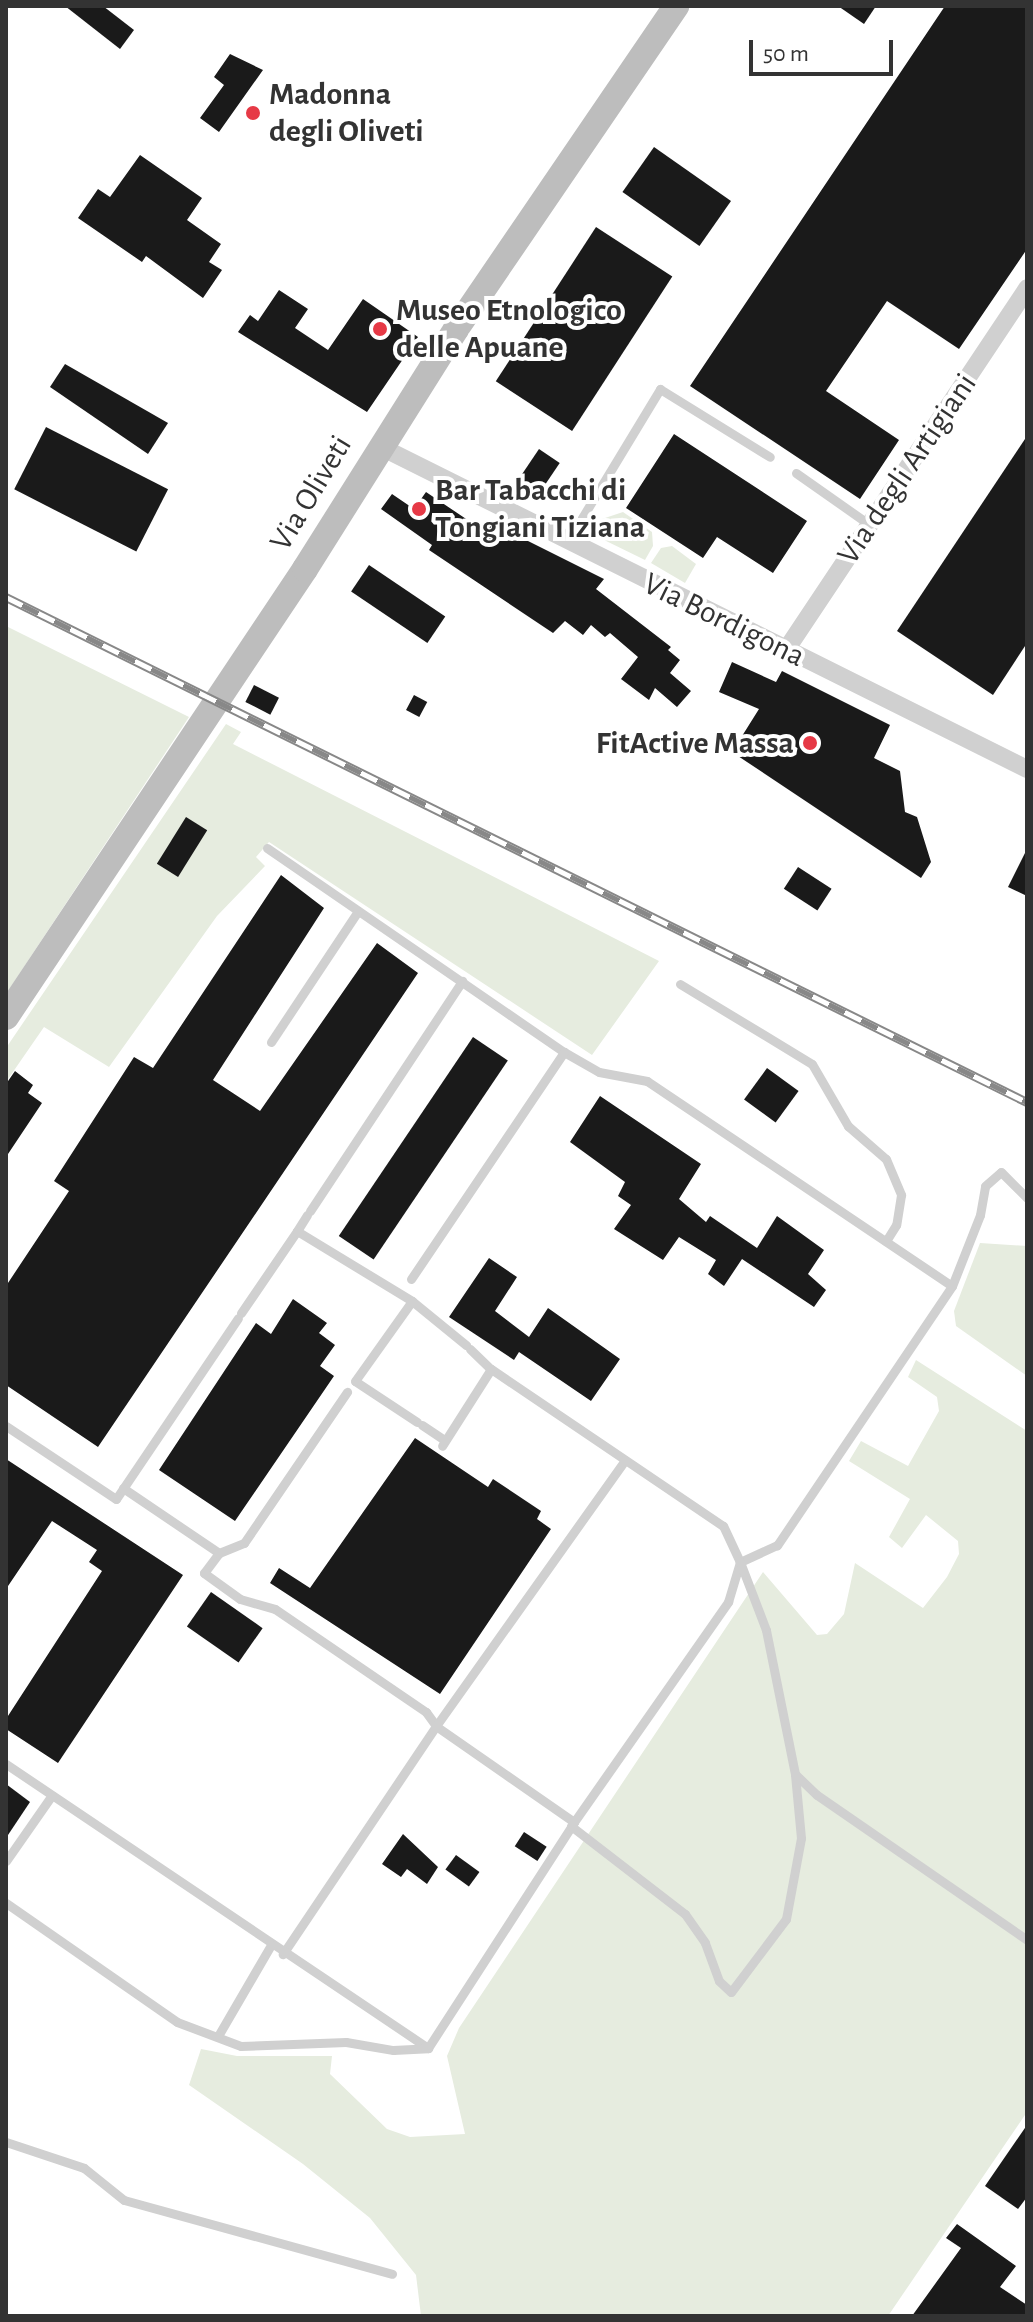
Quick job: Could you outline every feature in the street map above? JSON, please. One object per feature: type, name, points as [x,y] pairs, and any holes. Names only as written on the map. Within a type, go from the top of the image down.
[{"type":"main road","name":"Via Oliveti","points":[[6,1017],[305,569],[379,446],[676,6]]},
{"type":"street","name":"Via degli Artigiani","points":[[786,650],[1027,288]]},
{"type":"street","name":"Via Bordigona","points":[[379,446],[566,543],[1027,769]]},
{"type":"lane","points":[[566,543],[660,389],[770,457]]},
{"type":"lane","points":[[796,473],[870,525]]},
{"type":"lane","points":[[267,848],[564,1052],[599,1072],[647,1081],[952,1286]]},
{"type":"lane","points":[[271,1042],[358,911]]},
{"type":"lane","points":[[6,1426],[116,1499],[462,981]]},
{"type":"lane","points":[[680,984],[812,1064],[848,1126],[886,1159],[901,1195],[896,1225],[886,1241]]},
{"type":"lane","points":[[400,1294],[564,1052]]},
{"type":"lane","points":[[428,2048],[573,1824],[728,1602],[740,1562],[777,1545],[952,1286],[980,1215],[985,1186],[1001,1172],[1027,1198]]},
{"type":"lane","points":[[297,1231],[412,1301],[491,1369],[723,1526],[766,1630],[795,1774],[801,1838],[793,1899],[786,1919],[731,1992],[719,1981],[705,1943],[685,1914],[573,1824],[436,1726],[426,1712],[275,1609],[240,1599],[204,1573],[219,1553],[244,1543],[412,1301]]},
{"type":"lane","points":[[351,1387],[420,1423],[443,1443],[491,1369]]},
{"type":"lane","points":[[283,1954],[436,1726],[625,1460]]},
{"type":"lane","points":[[123,1488],[219,1553]]},
{"type":"lane","points":[[6,1764],[283,1954],[428,2048]]},
{"type":"lane","points":[[795,1774],[817,1795],[1027,1940]]},
{"type":"lane","points":[[6,1861],[52,1795]]},
{"type":"lane","points":[[6,1903],[177,2022],[241,2046],[346,2042],[393,2050],[428,2048]]},
{"type":"lane","points":[[218,2036],[271,1945]]},
{"type":"lane","points":[[6,2142],[84,2168],[124,2200],[392,2274]]},
{"type":"shaded area","points":[[623,512],[652,532],[653,546],[645,560],[600,538],[599,520]]},
{"type":"shaded area","points":[[672,546],[696,564],[685,583],[651,563],[661,548]]},
{"type":"shaded area","points":[[6,626],[189,717],[6,994]]},
{"type":"shaded area","points":[[226,724],[241,732],[233,744],[659,961],[592,1055],[269,842],[256,857],[265,866],[217,916],[109,1067],[44,1027],[6,1082],[6,1048]]},
{"type":"shaded area","points":[[980,1243],[1027,1246],[1027,1376],[956,1326],[954,1311]]},
{"type":"shaded area","points":[[916,1360],[1027,1431],[1027,2112],[888,2316],[421,2316],[416,2275],[370,2218],[303,2164],[189,2085],[201,2049],[237,2056],[332,2056],[330,2074],[387,2129],[410,2137],[465,2134],[447,2056],[459,2028],[763,1572],[817,1635],[827,1634],[844,1614],[855,1563],[923,1608],[947,1577],[959,1554],[958,1541],[926,1515],[902,1548],[889,1537],[910,1499],[849,1461],[861,1441],[908,1466],[939,1411],[937,1397],[908,1377]]},
{"type":"building","points":[[65,6],[103,6],[134,30],[120,49]]},
{"type":"building","points":[[838,6],[876,6],[864,24]]},
{"type":"building","points":[[945,6],[1027,6],[1027,249],[959,349],[887,301],[826,391],[899,440],[860,499],[690,386]]},
{"type":"building","points":[[230,54],[263,70],[219,132],[200,118],[224,85],[214,77]]},
{"type":"building","points":[[654,147],[731,201],[699,246],[622,192]]},
{"type":"building","points":[[140,155],[202,198],[187,220],[221,244],[209,262],[222,270],[203,298],[146,256],[142,262],[78,218],[98,189],[110,197]]},
{"type":"building","points":[[596,227],[672,277],[572,431],[496,381]]},
{"type":"building","points":[[279,290],[308,309],[295,328],[328,350],[363,299],[418,337],[367,412],[238,332],[250,315],[258,321]]},
{"type":"building","points":[[65,364],[168,423],[148,454],[50,387]]},
{"type":"building","points":[[46,427],[168,489],[136,552],[14,489]]},
{"type":"building","points":[[674,434],[807,521],[773,573],[717,537],[703,558],[626,508]]},
{"type":"building","points":[[1027,436],[1027,643],[993,695],[897,631]]},
{"type":"building","points":[[539,449],[560,463],[537,497],[516,483]]},
{"type":"building","points":[[426,492],[487,533],[492,523],[604,579],[596,589],[671,647],[668,650],[680,660],[670,673],[691,691],[677,707],[655,688],[649,700],[621,679],[638,657],[610,633],[605,637],[591,625],[583,635],[565,621],[553,633],[429,550],[432,545],[381,509],[392,494],[414,509]]},
{"type":"building","points":[[369,565],[445,616],[427,643],[351,592]]},
{"type":"building","name":"FitActive Massa","points":[[732,662],[776,682],[782,671],[890,725],[874,758],[900,771],[905,812],[917,817],[931,862],[921,878],[732,752],[759,709],[719,692]]},
{"type":"building","points":[[254,685],[279,698],[270,715],[245,702]]},
{"type":"building","points":[[414,695],[427,702],[419,717],[406,710]]},
{"type":"building","points":[[186,817],[207,830],[178,877],[157,864]]},
{"type":"building","points":[[1027,849],[1027,896],[1008,887]]},
{"type":"building","points":[[798,867],[832,889],[817,911],[784,889]]},
{"type":"building","points":[[281,875],[324,908],[213,1080],[260,1111],[377,943],[418,973],[98,1447],[6,1385],[6,1286],[69,1191],[54,1181],[134,1057],[153,1068]]},
{"type":"building","points":[[473,1037],[508,1060],[374,1259],[339,1236]]},
{"type":"building","points":[[767,1068],[799,1091],[776,1122],[744,1100]]},
{"type":"building","points":[[15,1071],[33,1085],[28,1093],[42,1103],[6,1157],[6,1084]]},
{"type":"building","points":[[600,1096],[701,1164],[679,1199],[706,1222],[710,1216],[757,1248],[777,1216],[824,1250],[808,1274],[826,1290],[814,1307],[742,1259],[724,1286],[708,1274],[716,1260],[679,1237],[663,1260],[614,1229],[631,1205],[618,1196],[625,1182],[570,1142]]},
{"type":"building","points":[[489,1258],[517,1277],[495,1311],[529,1337],[548,1308],[620,1359],[591,1401],[519,1352],[514,1360],[449,1317]]},
{"type":"building","points":[[293,1299],[327,1323],[319,1333],[335,1345],[320,1366],[334,1376],[235,1521],[159,1470],[256,1323],[271,1334]]},
{"type":"building","points":[[415,1438],[488,1487],[493,1479],[541,1511],[537,1519],[551,1529],[440,1694],[270,1583],[279,1568],[310,1588]]},
{"type":"building","points":[[6,1459],[183,1575],[58,1763],[6,1729],[6,1719],[102,1571],[89,1562],[97,1550],[52,1521],[6,1589]]},
{"type":"building","points":[[211,1592],[263,1628],[239,1663],[187,1626]]},
{"type":"building","points":[[6,1784],[30,1802],[6,1838]]},
{"type":"building","points":[[524,1832],[547,1847],[537,1861],[515,1846]]},
{"type":"building","points":[[403,1834],[438,1867],[427,1884],[407,1869],[401,1877],[382,1864]]},
{"type":"building","points":[[456,1855],[479,1872],[469,1887],[445,1870]]},
{"type":"building","points":[[1027,2125],[1027,2197],[1018,2209],[985,2186]]},
{"type":"building","points":[[957,2224],[1016,2266],[1000,2287],[1027,2305],[1027,2316],[912,2316],[961,2248],[946,2238]]},
{"type":"railway","points":[[6,597],[1027,1102]]},
{"type":"place","name":"Madonna degli Oliveti","points":[[253,113]]},
{"type":"place","name":"Museo Etnologico delle Apuane","points":[[380,329]]},
{"type":"place","name":"Bar Tabacchi di Tongiani Tiziana","points":[[419,509]]},
{"type":"place","name":"FitActive Massa","points":[[810,743]]}]
